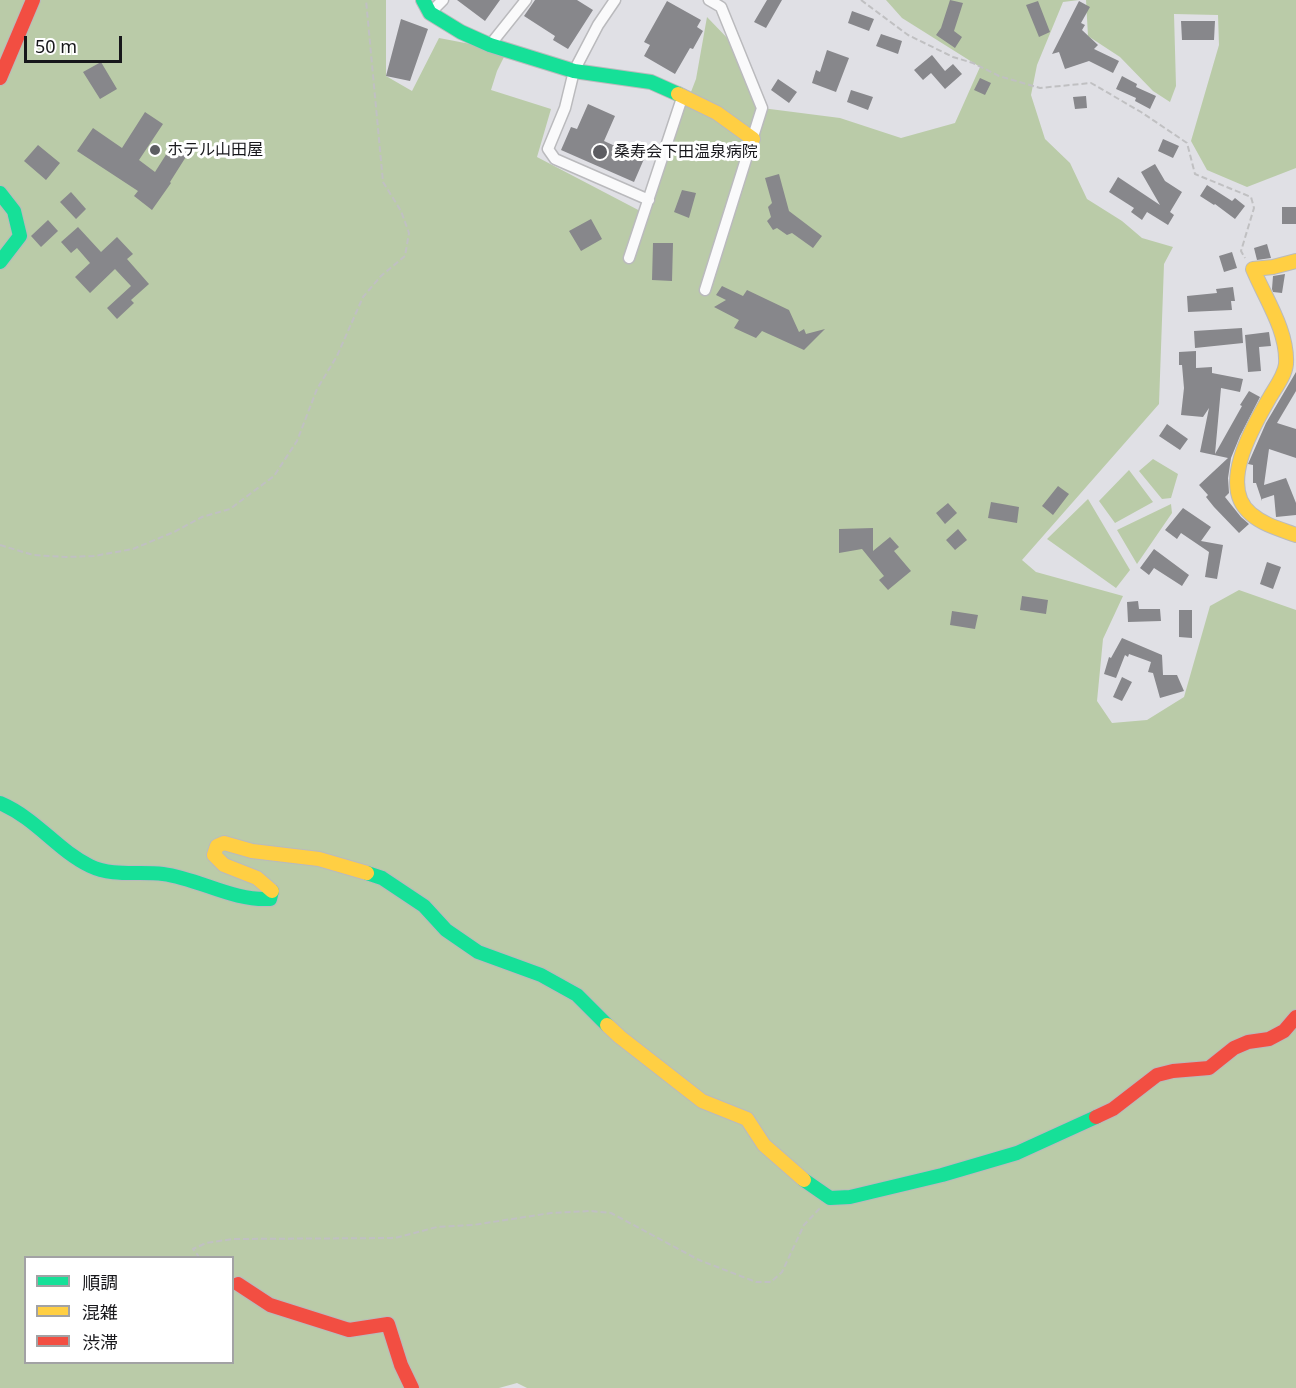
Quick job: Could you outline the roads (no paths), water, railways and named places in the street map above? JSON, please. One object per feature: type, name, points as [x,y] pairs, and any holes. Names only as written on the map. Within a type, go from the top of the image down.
[{"type":"street","points":[[0,78],[33,0]]},
{"type":"street","points":[[423,0],[430,13],[461,32],[490,45],[574,71],[651,82],[683,95],[717,113],[753,139]]},
{"type":"street","points":[[430,13],[443,0]]},
{"type":"street","points":[[490,45],[526,0]]},
{"type":"street","points":[[615,0],[598,24],[574,71],[565,108],[548,148],[555,159],[649,200]]},
{"type":"street","points":[[705,290],[762,108],[724,3],[709,0]]},
{"type":"street","points":[[629,258],[683,95]]},
{"type":"street","points":[[0,193],[14,211],[20,236],[0,262]]},
{"type":"street","points":[[1296,261],[1253,269],[1279,324],[1286,367],[1244,444],[1236,472],[1238,496],[1254,519],[1272,529],[1296,535]]},
{"type":"street","points":[[0,803],[13,807],[33,820],[72,854],[90,866],[116,873],[164,874],[200,882],[246,899],[270,898],[272,890],[257,878],[224,865],[214,855],[217,846],[224,843],[252,851],[319,859],[382,878],[424,906],[446,930],[478,952],[541,975],[578,995],[620,1037],[702,1101],[747,1119],[764,1145],[791,1170],[830,1198],[850,1197],[942,1175],[1017,1152],[1113,1109],[1157,1075],[1173,1071],[1209,1068],[1234,1048],[1248,1042],[1269,1039],[1284,1030],[1296,1017]]},
{"type":"street","points":[[238,1284],[270,1305],[349,1330],[388,1324],[401,1365],[412,1388]]},
{"type":"place","name":"ホテル山田屋","points":[[155,150]]},
{"type":"place","name":"桑寿会下田温泉病院","points":[[600,152]]}]
